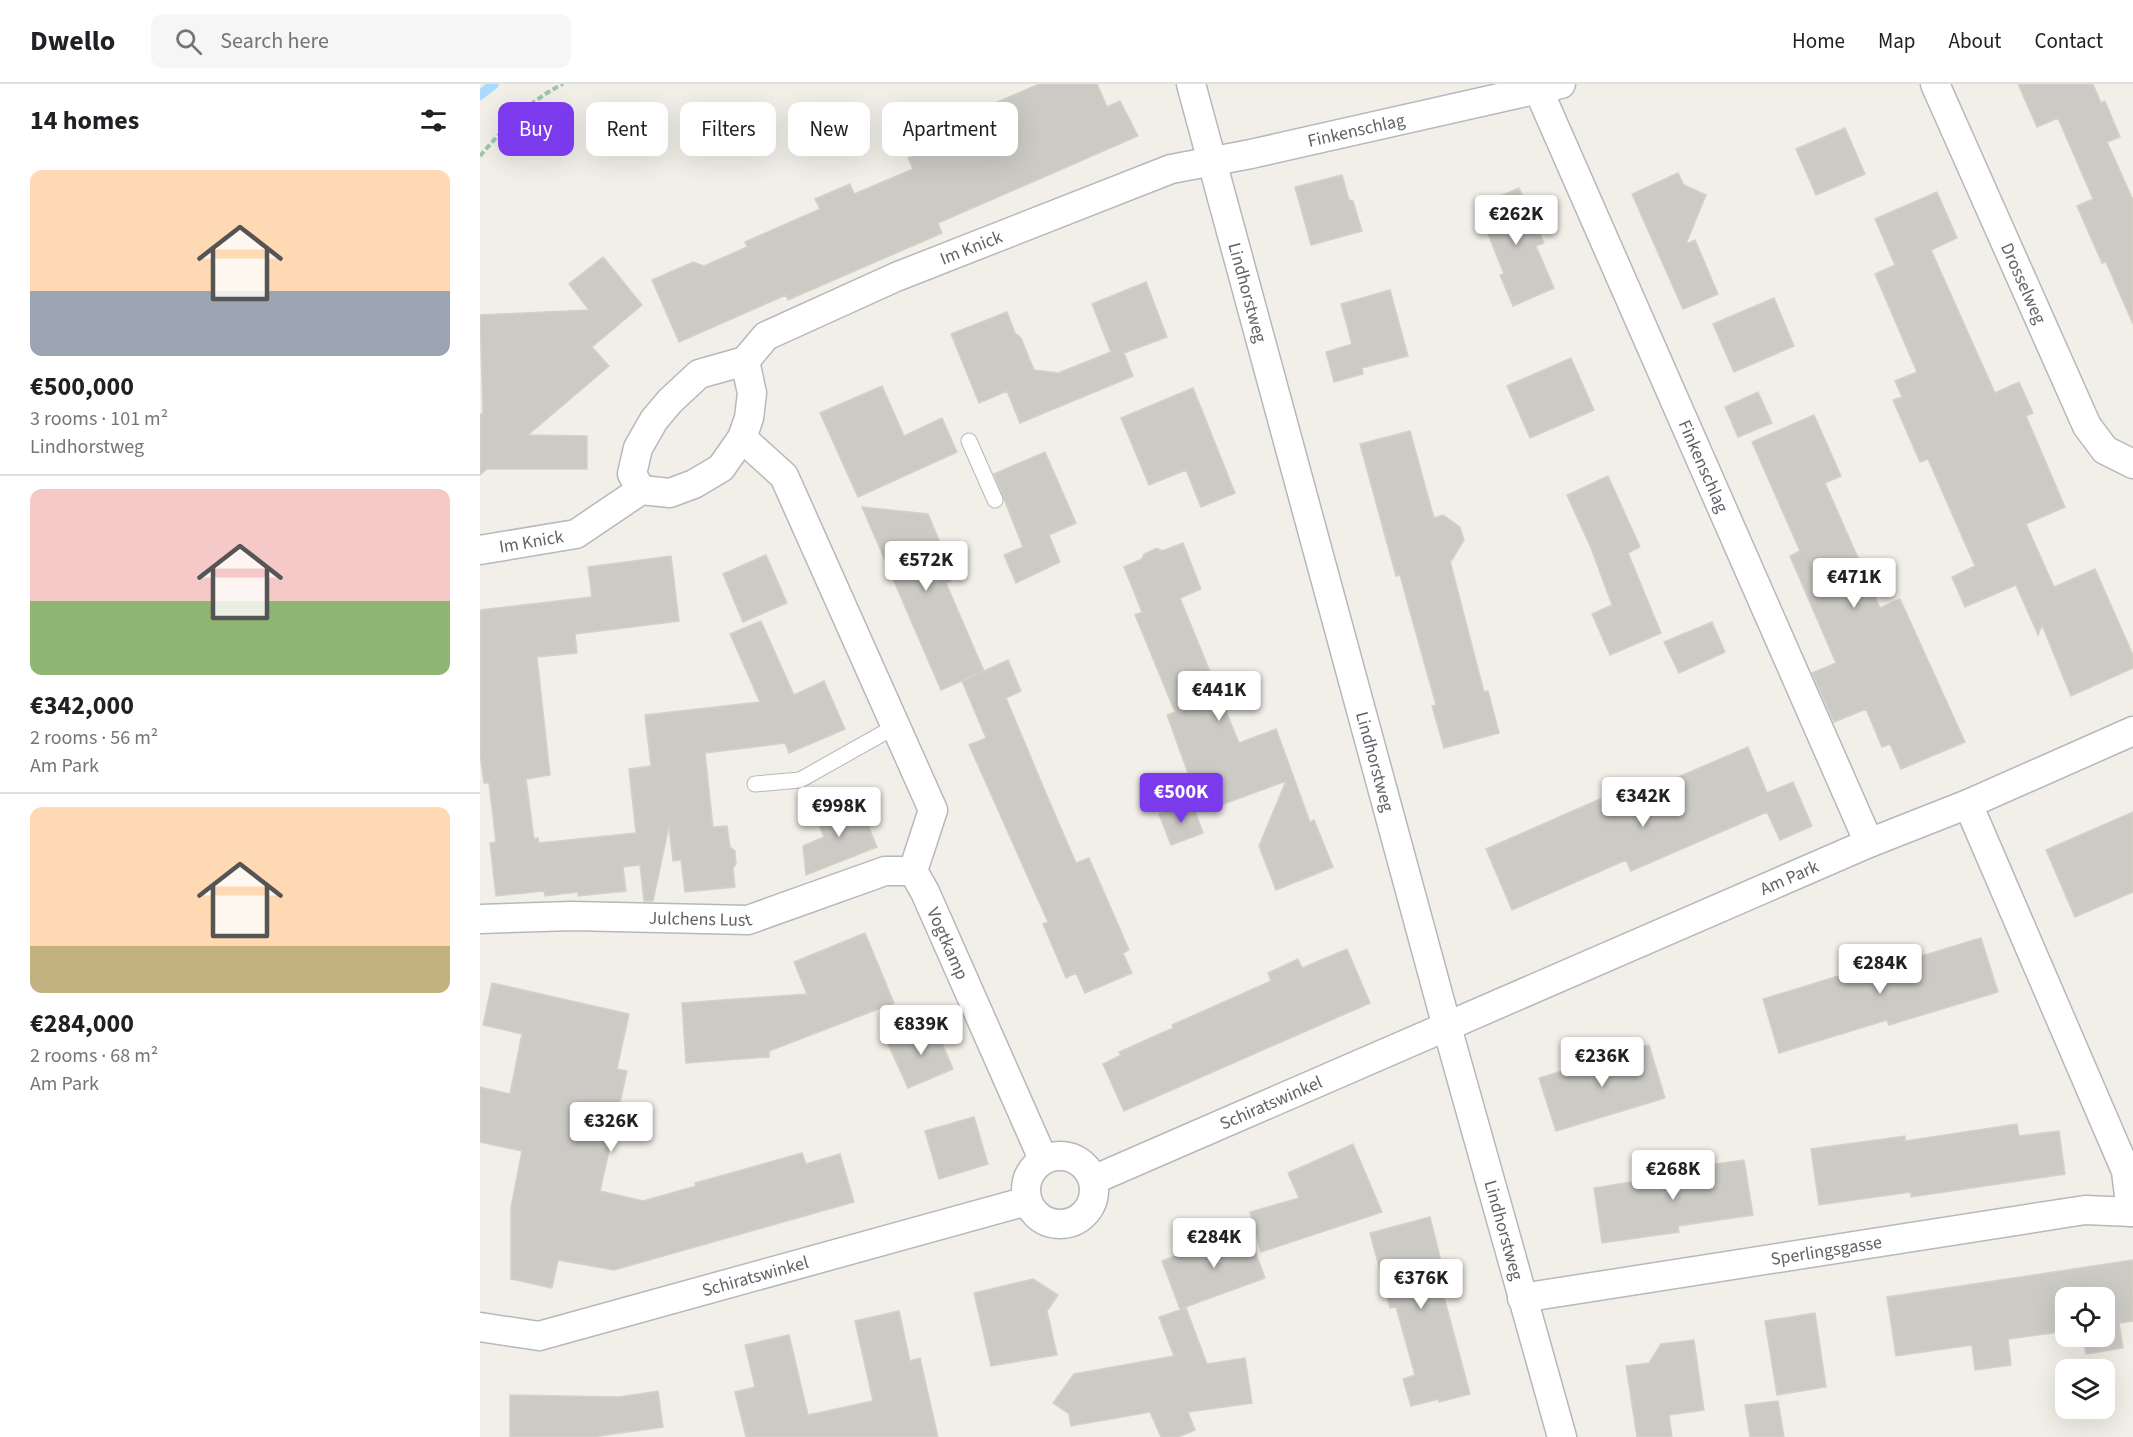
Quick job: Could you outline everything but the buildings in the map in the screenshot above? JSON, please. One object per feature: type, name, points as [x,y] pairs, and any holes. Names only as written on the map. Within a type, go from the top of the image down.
[{"type":"street","name":"Lindhorstweg","points":[[1191,84],[1447,1027],[1562,1437]]},
{"type":"street","name":"Drosselweg","points":[[1935,84],[2087,426],[2105,450],[2133,464]]},
{"type":"street","name":"Finkenschlag","points":[[1211,162],[1550,87],[1869,843]]},
{"type":"street","name":"Im Knick","points":[[745,361],[766,336],[896,277],[1172,169],[1211,162]]},
{"type":"street","points":[[745,361],[752,393],[749,418],[742,438],[721,468],[694,484],[670,493],[641,490],[632,474],[638,448],[654,420],[670,401],[699,374],[745,361]]},
{"type":"street","points":[[742,438],[784,476],[933,810],[913,871]]},
{"type":"street","name":"Im Knick","points":[[480,550],[576,534],[641,490]]},
{"type":"street","name":"Am Park","points":[[1447,1027],[2133,731]]},
{"type":"street","name":"Sperlingsgasse","points":[[1522,1298],[2085,1210],[2132,1212],[2126,1171],[1968,804]]},
{"type":"street","name":"Julchens Lust","points":[[480,919],[572,916],[748,920],[885,871],[913,871]]},
{"type":"street","name":"Vogtkamp","points":[[913,871],[925,892],[1043,1159]]},
{"type":"street","name":"Schiratswinkel","points":[[1093,1180],[1447,1027]]},
{"type":"street","points":[[1055,1155],[1078,1160],[1088,1169],[1093,1180],[1095,1193],[1090,1206],[1083,1216],[1071,1223],[1058,1224],[1044,1221],[1034,1213],[1027,1201],[1025,1190],[1027,1177],[1043,1159],[1055,1155]]},
{"type":"street","name":"Schiratswinkel","points":[[480,1327],[539,1336],[1027,1201]]},
{"type":"lane","points":[[969,441],[995,500]]},
{"type":"lane","points":[[755,784],[800,780],[896,726]]},
{"type":"path","points":[[480,156],[501,131],[519,115],[547,92],[563,84]]},
{"type":"waterway","points":[[480,95],[494,84]]}]
